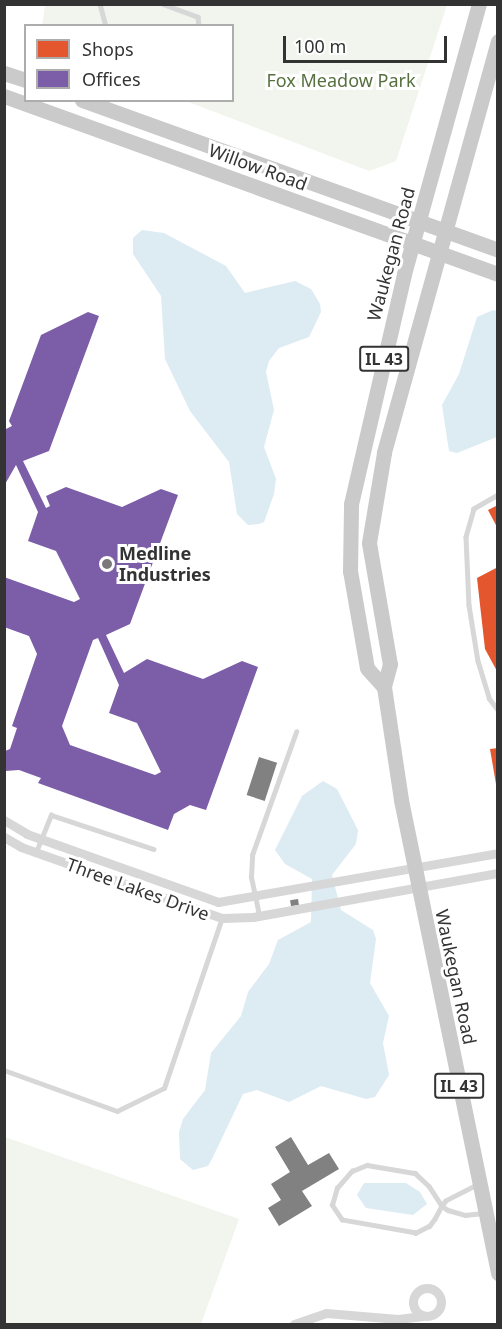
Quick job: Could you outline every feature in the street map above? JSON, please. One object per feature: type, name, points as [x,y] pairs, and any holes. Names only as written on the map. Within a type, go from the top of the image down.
[{"type":"main road","name":"Waukegan Road","points":[[384,687],[367,668],[350,571],[351,504],[413,244],[479,4]]},
{"type":"main road","name":"Waukegan Road","points":[[498,41],[384,453],[369,543],[390,664],[384,687],[413,867],[485,1213],[494,1242],[498,1273]]},
{"type":"main road","points":[[4,73],[24,79]]},
{"type":"main road","name":"Willow Road","points":[[4,96],[498,274]]},
{"type":"main road","name":"Willow Road","points":[[88,102],[498,250]]},
{"type":"street","name":"Three Lakes Drive","points":[[4,820],[41,839],[218,902],[498,853]]},
{"type":"street","name":"Three Lakes Drive","points":[[4,837],[36,852],[222,918],[259,916],[498,873]]},
{"type":"street","points":[[294,1324],[326,1313],[398,1319],[423,1316]]},
{"type":"lane","points":[[100,4],[105,24]]},
{"type":"lane","points":[[163,4],[198,17],[199,24]]},
{"type":"lane","points":[[498,495],[474,508],[466,546],[469,605],[478,661],[489,698],[498,710]]},
{"type":"lane","points":[[259,916],[251,877],[252,855],[296,732]]},
{"type":"lane","points":[[36,852],[51,815],[58,815],[154,849]]},
{"type":"lane","points":[[4,1070],[117,1111],[164,1088],[222,918]]},
{"type":"lane","points":[[479,1184],[462,1190],[442,1206],[430,1226],[416,1233],[342,1220],[335,1214],[332,1197],[352,1171],[367,1164],[415,1173],[442,1206],[465,1215],[485,1213]]},
{"type":"green space","name":"Fox Meadow Park","points":[[45,5],[447,5],[396,161],[369,171],[189,102],[234,102],[234,24],[42,24]]},
{"type":"green space","points":[[5,1137],[239,1219],[201,1324],[5,1324]]},
{"type":"shaded area","points":[[142,230],[164,233],[226,266],[245,293],[295,281],[311,289],[320,304],[321,312],[309,337],[279,348],[269,361],[266,372],[274,410],[264,447],[276,479],[274,494],[264,522],[248,525],[237,514],[229,462],[190,411],[165,359],[161,296],[133,254],[133,238]]},
{"type":"shaded area","points":[[493,310],[498,311],[497,437],[457,453],[449,451],[442,405],[459,374],[477,317]]},
{"type":"shaded area","points":[[323,781],[337,789],[358,830],[356,844],[332,875],[341,910],[373,930],[376,939],[370,983],[389,1016],[383,1043],[389,1075],[375,1097],[366,1099],[321,1086],[289,1102],[257,1090],[243,1094],[208,1166],[193,1170],[180,1159],[179,1132],[183,1119],[205,1090],[211,1053],[241,1016],[248,992],[269,964],[278,940],[311,922],[312,879],[285,864],[275,850],[302,796]]},
{"type":"shaded area","points":[[364,1183],[406,1183],[420,1192],[427,1204],[413,1215],[366,1208],[357,1195]]},
{"type":"building: Shops","points":[[498,505],[498,529],[488,510]]},
{"type":"building: Shops","points":[[498,567],[498,673],[485,649],[477,578]]},
{"type":"building: Shops","points":[[498,748],[498,783],[496,784],[490,749]]},
{"type":"building: Offices","name":"Medline Industries","points":[[88,312],[99,316],[49,451],[23,461],[46,508],[50,506],[46,496],[66,487],[122,507],[161,489],[178,495],[130,624],[106,635],[124,673],[147,659],[203,679],[242,661],[258,667],[206,810],[190,805],[174,814],[168,830],[38,783],[41,778],[19,770],[5,771],[5,751],[10,749],[17,728],[12,726],[37,654],[29,636],[4,627],[4,577],[74,602],[80,599],[56,551],[28,541],[38,512],[16,465],[4,486],[4,430],[12,426],[9,421],[41,335]],"holes":[[[98,638],[119,685],[109,713],[137,723],[161,772],[155,775],[70,745],[62,726],[93,640]]]},
{"type":"building: Other","points":[[259,757],[277,763],[265,801],[247,795]]},
{"type":"building: Other","points":[[298,899],[299,905],[291,906],[290,900]]},
{"type":"building: Other","points":[[291,1137],[308,1165],[329,1153],[339,1169],[302,1191],[312,1206],[279,1226],[268,1208],[281,1200],[271,1184],[290,1172],[275,1147]]},
{"type":"place","name":"Medline Industries","points":[[107,564]]}]
